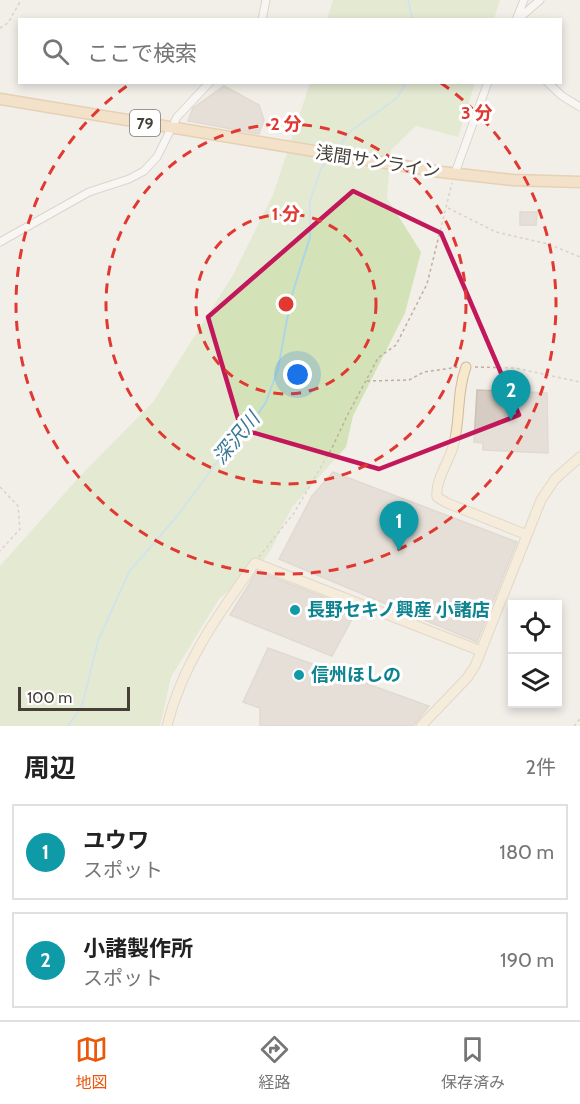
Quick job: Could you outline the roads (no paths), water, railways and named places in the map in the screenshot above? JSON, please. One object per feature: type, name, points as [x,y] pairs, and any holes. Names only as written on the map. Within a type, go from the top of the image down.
[{"type":"main road","name":"浅間サンライン","points":[[0,99],[441,172],[513,180],[580,182]]},
{"type":"street","points":[[262,18],[266,0]]},
{"type":"street","points":[[518,18],[524,0]]},
{"type":"street","points":[[519,18],[540,0]]},
{"type":"street","points":[[0,242],[89,192],[144,171],[157,157],[170,127],[183,109],[208,84]]},
{"type":"street","points":[[455,173],[487,84]]},
{"type":"street","points":[[549,84],[562,96],[580,107]]},
{"type":"street","points":[[466,367],[458,393],[454,444],[437,488],[437,497],[447,504],[527,535]]},
{"type":"street","points":[[421,726],[467,678],[481,651],[548,487],[564,469],[580,457]]},
{"type":"street","points":[[167,726],[175,693],[190,662],[255,563],[481,651]]},
{"type":"waterway","name":"深沢川","points":[[408,0],[412,18]]},
{"type":"waterway","name":"深沢川","points":[[336,150],[351,131],[397,98],[406,84]]},
{"type":"waterway","name":"深沢川","points":[[68,726],[82,706],[98,641],[129,572],[178,515],[223,454],[240,440],[266,402],[278,369],[291,298],[310,237],[310,201],[321,169],[331,157]]},
{"type":"place","name":"小諸製作所","points":[[511,420]]},
{"type":"place","name":"ユウワ","points":[[399,551]]},
{"type":"place","name":"長野セキノ興産 小諸店","points":[[295,610]]},
{"type":"place","name":"信州ほしの","points":[[299,675]]}]
